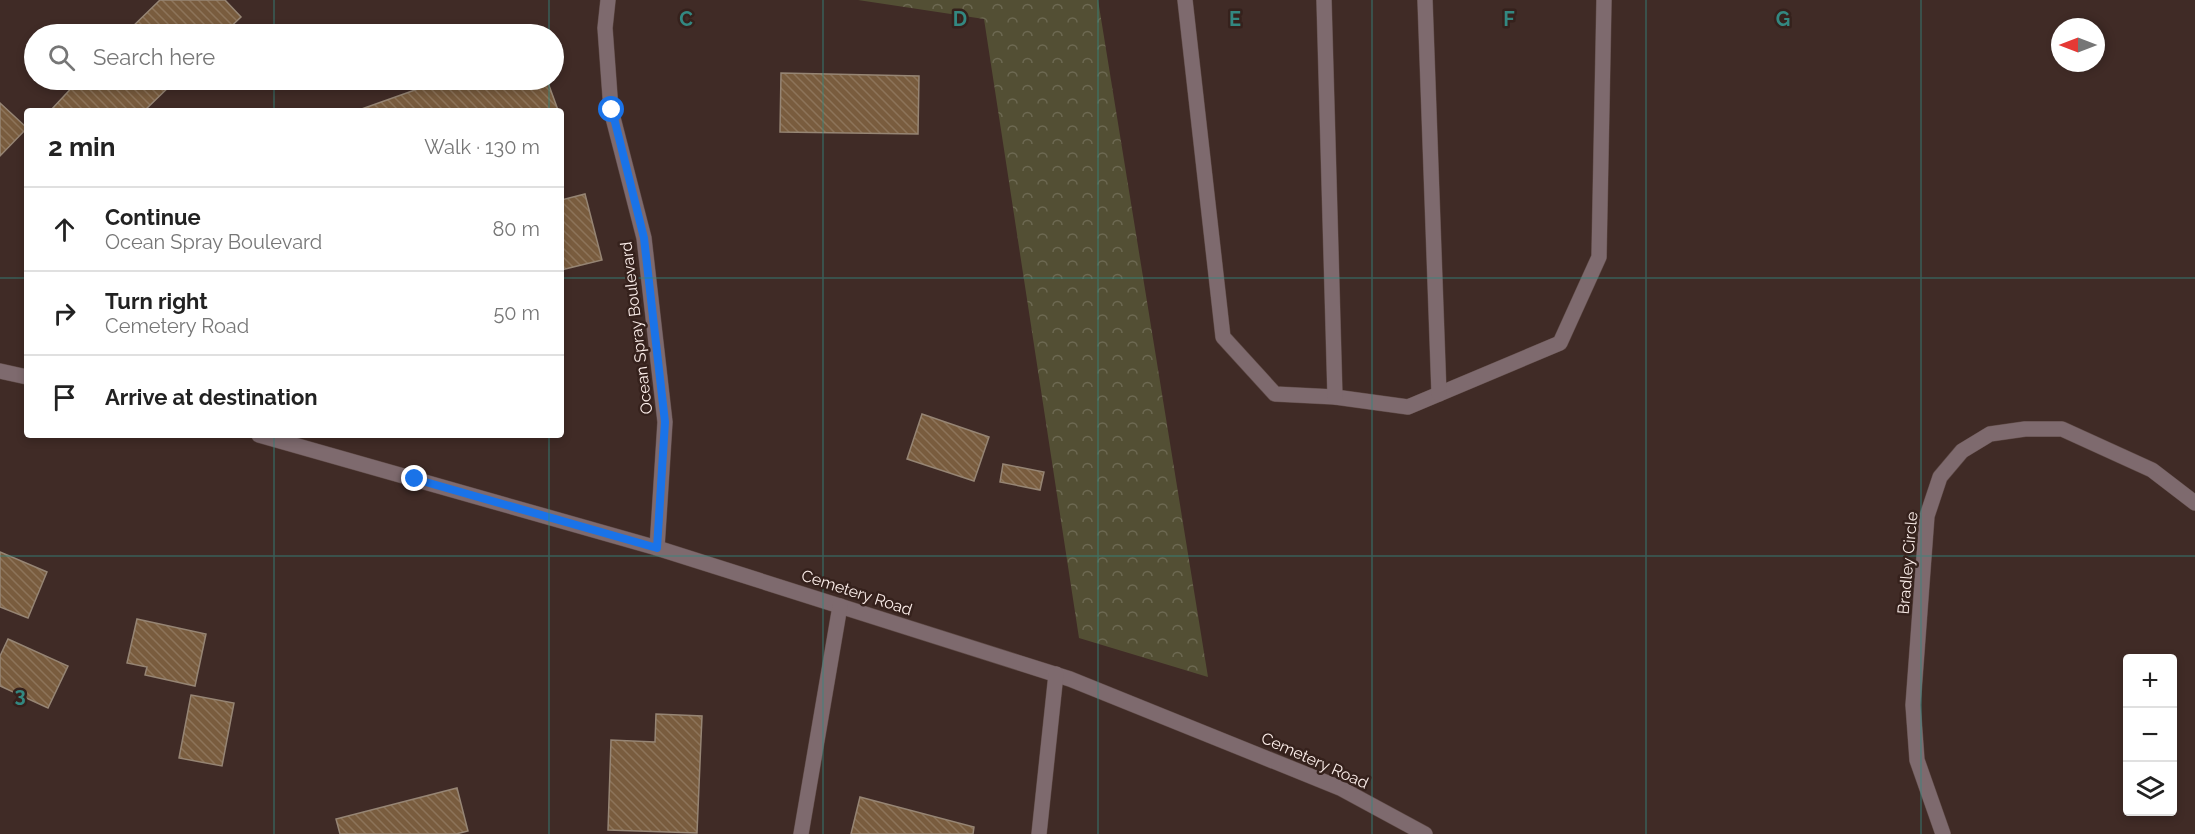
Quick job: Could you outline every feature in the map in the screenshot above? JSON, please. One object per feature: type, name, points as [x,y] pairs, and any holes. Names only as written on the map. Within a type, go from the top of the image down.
[{"type":"street","name":"Ocean Spray Boulevard","points":[[608,0],[605,28],[612,110],[644,238],[665,422],[657,548]]},
{"type":"street","points":[[1185,0],[1223,337],[1275,394],[1335,397],[1408,407],[1560,343],[1599,256],[1604,0]]},
{"type":"street","points":[[1324,0],[1335,397]]},
{"type":"street","points":[[1425,0],[1439,394]]},
{"type":"street","points":[[0,371],[24,376]]},
{"type":"street","name":"Bradley Circle","points":[[1943,834],[1917,760],[1913,705],[1927,516],[1940,477],[1962,451],[1990,434],[2025,429],[2062,429],[2152,470],[2195,503]]},
{"type":"street","name":"Cemetery Road","points":[[271,438],[657,548],[1056,674],[1340,788],[1425,834]]},
{"type":"street","points":[[801,834],[840,606]]},
{"type":"street","points":[[1039,834],[1056,674]]},
{"type":"green space","points":[[858,0],[1098,0],[1208,677],[1079,638],[984,19]]},
{"type":"building","points":[[160,0],[225,0],[241,17],[234,24],[135,24]]},
{"type":"building","points":[[781,73],[919,76],[918,134],[780,132]]},
{"type":"building","points":[[70,90],[166,90],[147,108],[53,108]]},
{"type":"building","points":[[415,90],[551,90],[557,108],[364,108]]},
{"type":"building","points":[[0,103],[24,125],[24,131],[0,156]]},
{"type":"building","points":[[585,194],[602,260],[564,269],[564,199]]},
{"type":"building","points":[[922,414],[989,437],[974,481],[907,459]]},
{"type":"building","points":[[1003,464],[1044,472],[1040,490],[1000,482]]},
{"type":"building","points":[[0,552],[47,572],[28,618],[0,607]]},
{"type":"building","points":[[137,619],[206,634],[195,686],[145,675],[147,667],[127,663]]},
{"type":"building","points":[[8,639],[68,666],[48,708],[0,686],[0,656]]},
{"type":"building","points":[[191,695],[234,703],[222,766],[179,758]]},
{"type":"building","points":[[656,714],[702,716],[697,833],[608,830],[611,740],[655,742]]},
{"type":"building","points":[[457,788],[468,831],[456,834],[340,834],[336,819]]},
{"type":"building","points":[[860,797],[974,827],[973,834],[851,834]]},
{"type":"route","points":[[415,479],[657,548],[665,422],[644,238],[612,110]]}]
